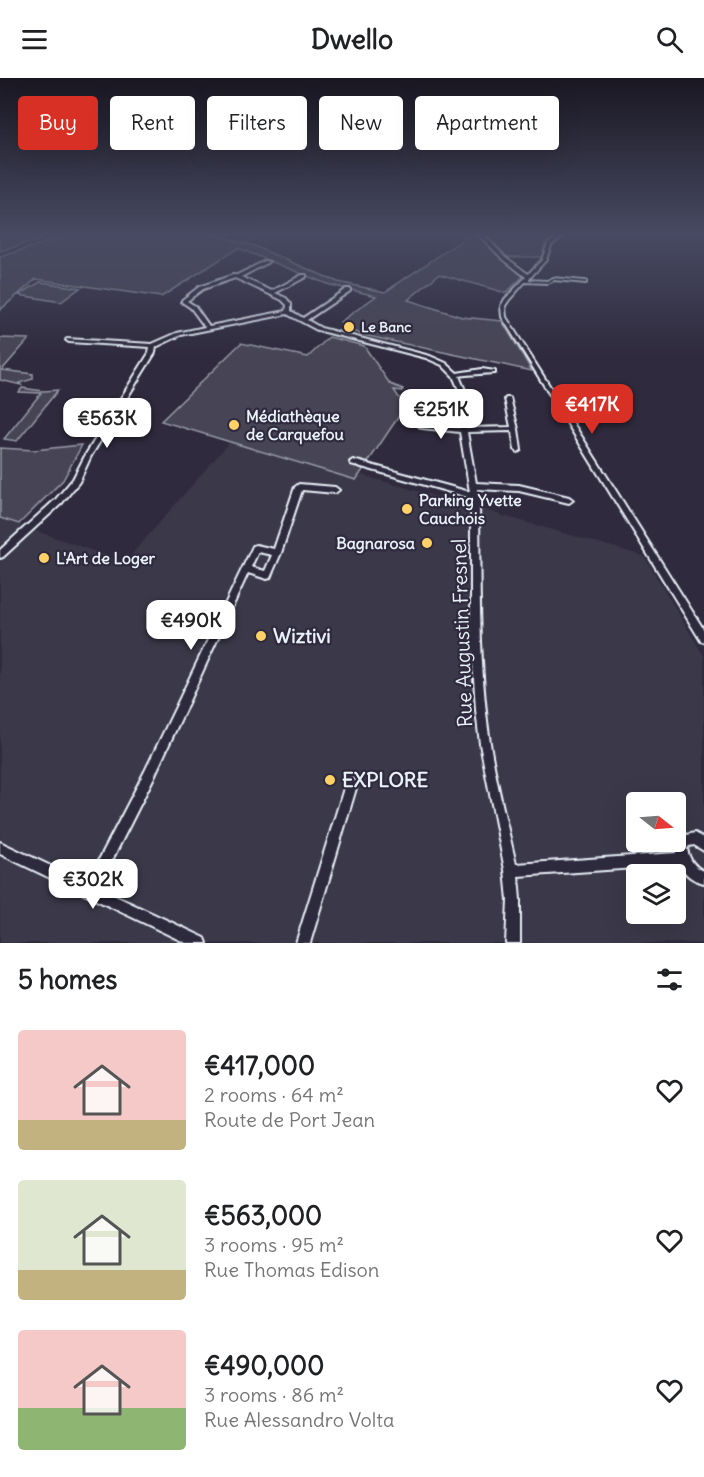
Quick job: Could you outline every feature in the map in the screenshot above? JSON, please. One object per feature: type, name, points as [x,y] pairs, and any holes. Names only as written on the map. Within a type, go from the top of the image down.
[{"type":"street","points":[[208,328],[193,307],[184,301],[201,288],[240,275]]},
{"type":"street","points":[[522,275],[526,279],[548,282],[553,279],[584,282]]},
{"type":"street","points":[[529,275],[505,302],[504,317],[704,638]]},
{"type":"street","points":[[272,293],[304,276]]},
{"type":"street","points":[[237,277],[288,302],[288,312]]},
{"type":"street","points":[[69,340],[153,346],[170,337],[288,312],[303,321],[348,290]]},
{"type":"street","name":"Rue Augustin Fresnel","points":[[303,321],[319,329],[444,363],[456,375],[465,397],[463,430],[473,491],[481,710],[487,756],[511,870],[514,900],[513,943]]},
{"type":"street","points":[[0,555],[59,501],[76,480],[88,456],[152,353],[153,346]]},
{"type":"street","points":[[456,375],[482,371],[493,372]]},
{"type":"street","points":[[508,399],[518,450]]},
{"type":"street","points":[[422,426],[463,430],[515,429]]},
{"type":"street","points":[[353,462],[473,491],[519,488],[568,500]]},
{"type":"street","points":[[246,569],[267,575],[277,553],[299,487],[335,490]]},
{"type":"street","points":[[90,891],[149,775],[256,548],[277,553]]},
{"type":"street","points":[[303,943],[351,785]]},
{"type":"street","points":[[704,845],[695,839],[686,840],[681,848],[683,859],[690,871],[704,877]]},
{"type":"street","points":[[0,848],[200,943]]},
{"type":"street","points":[[511,870],[683,859]]},
{"type":"shaded area","points":[[0,275],[195,275],[161,297],[36,279],[0,310]]},
{"type":"shaded area","points":[[306,275],[323,275],[338,282],[385,292],[410,275],[437,275],[408,300],[462,317],[502,321],[532,371],[363,335],[350,330],[340,322],[376,296],[327,284]]},
{"type":"shaded area","points":[[444,275],[523,276],[506,293]]},
{"type":"shaded area","points":[[40,282],[80,288],[61,302],[19,295]]},
{"type":"shaded area","points":[[329,337],[364,346],[390,384],[403,389],[402,391],[394,390],[405,407],[356,480],[161,421],[241,343],[308,357]]},
{"type":"shaded area","points":[[0,338],[29,339],[2,370],[33,374],[33,379],[19,383],[21,385],[0,380]]},
{"type":"shaded area","points":[[22,388],[43,391],[58,390],[17,441],[4,439],[41,393],[19,392]]},
{"type":"shaded area","points":[[233,438],[644,556],[704,656],[704,943],[0,943],[0,518],[125,562]]},
{"type":"shaded area","points":[[82,445],[63,480],[19,524],[0,518],[0,448],[34,450]]},
{"type":"place","name":"Le Banc","points":[[349,327]]},
{"type":"place","name":"Médiathèque de Carquefou","points":[[234,425]]},
{"type":"place","name":"Parking Yvette Cauchois","points":[[407,509]]},
{"type":"place","name":"Bagnarosa","points":[[427,543]]},
{"type":"place","name":"L'Art de Loger","points":[[44,558]]},
{"type":"place","name":"Wiztivi","points":[[261,636]]},
{"type":"place","name":"EXPLORE","points":[[330,780]]}]
